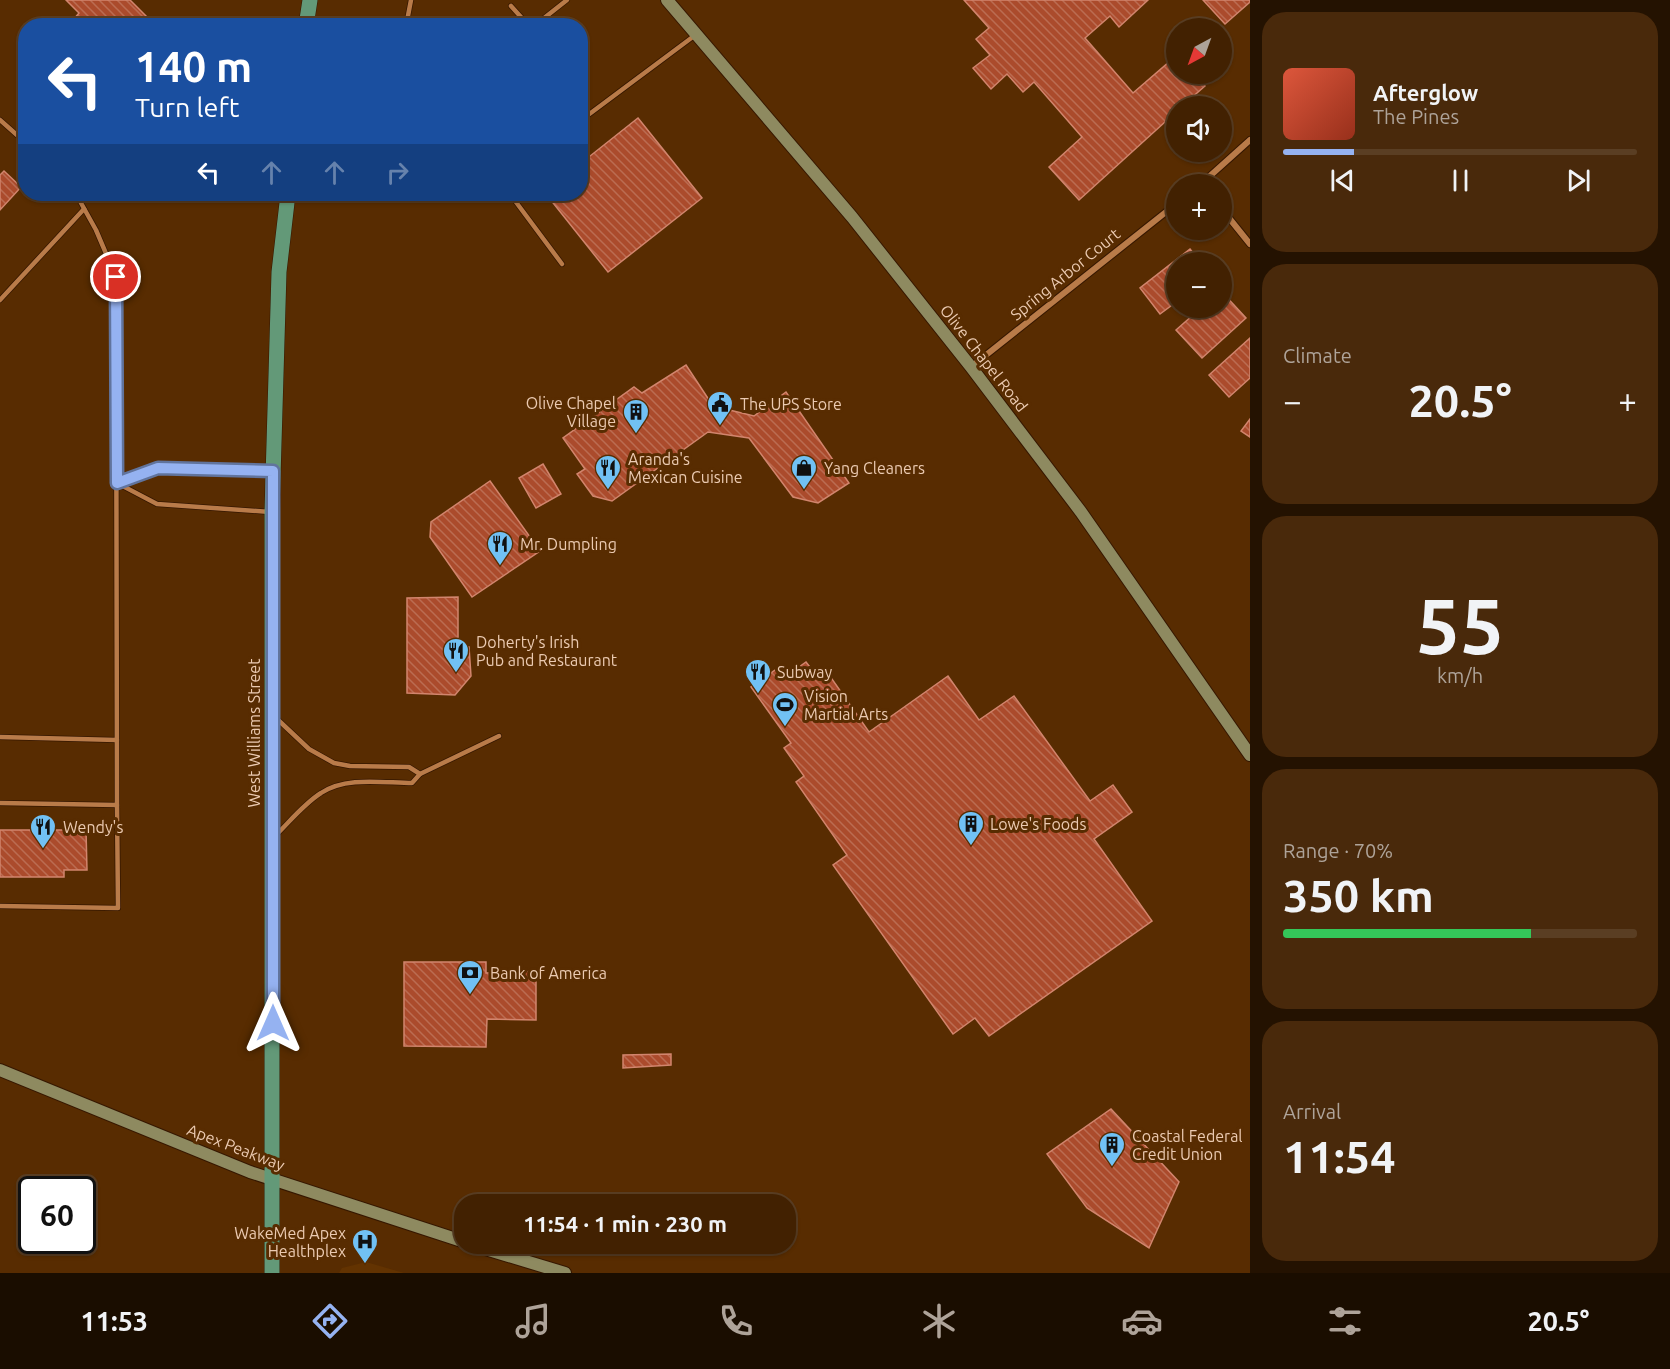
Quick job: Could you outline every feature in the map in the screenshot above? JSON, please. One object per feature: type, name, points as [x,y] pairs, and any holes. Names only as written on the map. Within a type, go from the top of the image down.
[{"type":"main road","points":[[307,18],[310,0]]},
{"type":"main road","name":"Olive Chapel Road","points":[[667,0],[852,217],[971,367],[1081,512],[1250,755]]},
{"type":"main road","name":"West Williams Street","points":[[272,1273],[272,512],[279,272],[287,201]]},
{"type":"main road","name":"Apex Peakway","points":[[0,1070],[250,1172],[454,1238]]},
{"type":"main road","points":[[502,1254],[566,1273]]},
{"type":"street","points":[[1212,174],[1250,140]]},
{"type":"street","name":"Spring Arbor Court","points":[[971,367],[1166,212]]},
{"type":"street","points":[[1232,222],[1250,244]]},
{"type":"lane","points":[[409,18],[411,0]]},
{"type":"lane","points":[[544,18],[567,0]]},
{"type":"lane","points":[[511,6],[522,18]]},
{"type":"lane","points":[[588,115],[697,35]]},
{"type":"lane","points":[[0,120],[18,136]]},
{"type":"lane","points":[[0,906],[118,908],[116,277],[96,230],[80,201]]},
{"type":"lane","points":[[515,201],[562,264]]},
{"type":"lane","points":[[0,300],[84,209]]},
{"type":"lane","points":[[117,483],[158,468],[273,471]]},
{"type":"lane","points":[[117,483],[157,504],[272,512]]},
{"type":"lane","points":[[272,715],[309,749],[334,763],[350,766],[409,767],[420,774]]},
{"type":"lane","points":[[272,838],[321,792],[334,786],[349,783],[412,783],[420,774],[498,736]]},
{"type":"lane","points":[[0,737],[117,740]]},
{"type":"lane","points":[[0,803],[117,805]]},
{"type":"shaded area","name":"WakeMed Apex Healthplex","points":[[366,1262],[404,1273],[339,1273],[342,1268]]},
{"type":"building","points":[[66,0],[130,0],[148,18],[75,18],[79,13]]},
{"type":"building","points":[[964,0],[1148,0],[1119,27],[1110,16],[1085,38],[1133,93],[1166,65],[1166,84],[1203,84],[1205,86],[1194,96],[1166,96],[1166,121],[1079,200],[1049,167],[1082,137],[1034,82],[1023,92],[1007,74],[991,89],[973,68],[990,55],[976,39],[989,28]]},
{"type":"building","points":[[1203,0],[1249,0],[1250,2],[1232,18],[1220,18]]},
{"type":"building","points":[[638,118],[702,198],[608,272],[552,201],[588,201],[588,158]]},
{"type":"building","points":[[4,171],[18,184],[18,190],[0,210],[0,175]]},
{"type":"building","points":[[1166,268],[1166,310],[1160,314],[1140,288]]},
{"type":"building","points":[[1232,303],[1246,318],[1202,358],[1176,330],[1190,318],[1232,318]]},
{"type":"building","points":[[1250,338],[1250,378],[1229,397],[1209,375]]},
{"type":"building","name":"Olive Chapel Village","points":[[686,365],[713,406],[754,416],[786,392],[849,483],[818,503],[793,497],[749,438],[708,432],[612,501],[593,496],[577,474],[585,469],[563,438],[634,387],[642,393]]},
{"type":"building","points":[[1250,419],[1250,437],[1241,431]]},
{"type":"building","points":[[543,464],[561,494],[536,508],[519,478]]},
{"type":"building","points":[[490,481],[540,551],[472,597],[430,537],[431,522]]},
{"type":"building","points":[[458,597],[458,647],[469,647],[471,676],[455,695],[407,693],[407,598]]},
{"type":"building","name":"Lowe's Foods","points":[[806,662],[816,675],[825,669],[869,732],[948,676],[979,720],[1014,696],[1090,801],[1113,785],[1132,812],[1094,839],[1152,921],[989,1036],[975,1018],[953,1034],[833,865],[847,855],[796,782],[804,776],[784,748],[791,743],[751,687],[778,668],[785,677]]},
{"type":"building","name":"Wendy's","points":[[0,830],[86,830],[87,870],[64,870],[64,877],[0,877]]},
{"type":"building","name":"Bank of America","points":[[404,962],[486,962],[486,973],[536,971],[536,1020],[487,1019],[486,1047],[404,1046]]},
{"type":"building","points":[[671,1054],[671,1065],[623,1068],[623,1055]]},
{"type":"building","name":"Coastal Federal Credit Union","points":[[1111,1109],[1179,1182],[1149,1248],[1087,1208],[1047,1154]]},
{"type":"place","name":"The UPS Store","points":[[720,427]]},
{"type":"place","name":"Olive Chapel Village","points":[[636,435]]},
{"type":"place","name":"Aranda's Mexican Cuisine","points":[[608,491]]},
{"type":"place","name":"Yang Cleaners","points":[[804,491]]},
{"type":"place","name":"Mr. Dumpling","points":[[500,567]]},
{"type":"place","name":"Doherty's Irish Pub and Restaurant","points":[[456,674]]},
{"type":"place","name":"Subway","points":[[758,695]]},
{"type":"place","name":"Vision Martial Arts","points":[[785,728]]},
{"type":"place","name":"Lowe's Foods","points":[[971,847]]},
{"type":"place","name":"Wendy's","points":[[43,850]]},
{"type":"place","name":"Bank of America","points":[[470,996]]},
{"type":"place","name":"Coastal Federal Credit Union","points":[[1112,1168]]},
{"type":"place","name":"WakeMed Apex Healthplex","points":[[365,1265]]},
{"type":"route","points":[[116,277],[117,483],[158,468],[273,471],[273,1023]]}]
